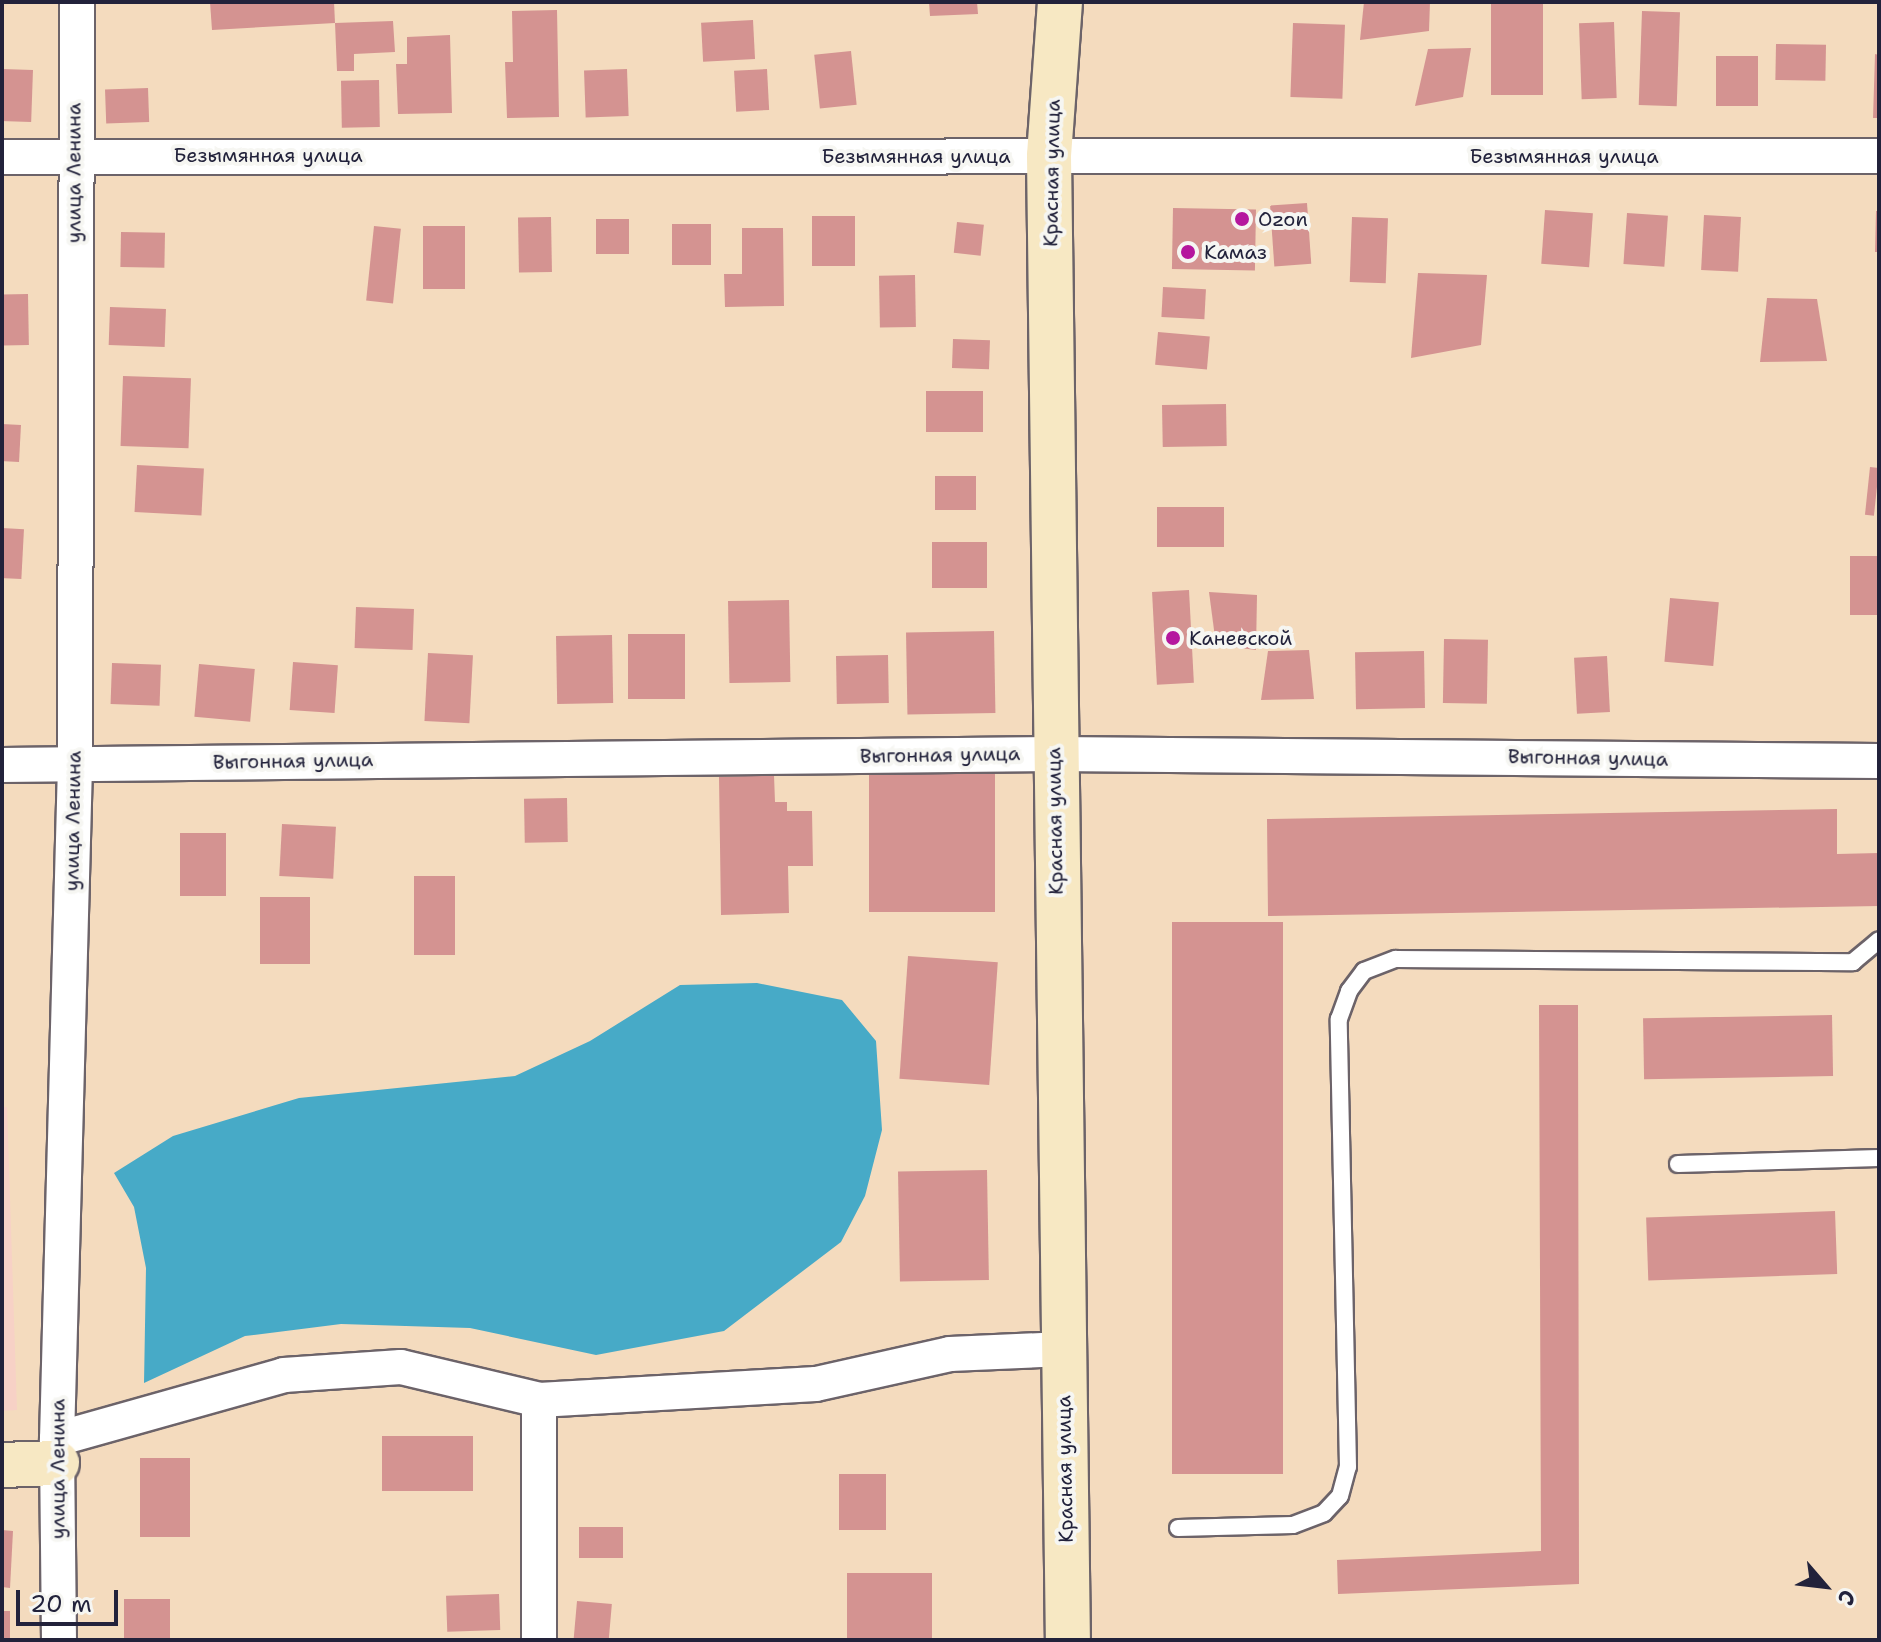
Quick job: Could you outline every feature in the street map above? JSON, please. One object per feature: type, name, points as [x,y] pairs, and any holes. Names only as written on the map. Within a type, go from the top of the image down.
[{"type":"main road","name":"Красная улица","points":[[1060,2],[1049,156],[1054,754],[1068,1640]]},
{"type":"main road","points":[[2,1465],[57,1451]]},
{"type":"street","name":"улица Ленина","points":[[59,1640],[57,1451],[75,764],[73,155],[77,2]]},
{"type":"street","name":"Безымянная улица","points":[[2,157],[1879,156]]},
{"type":"street","name":"Выгонная улица","points":[[2,765],[1054,754],[1878,762]]},
{"type":"street","points":[[57,1451],[284,1375],[401,1367],[539,1400],[816,1384],[950,1354],[1063,1349]]},
{"type":"street","points":[[539,1400],[539,1640]]},
{"type":"lane","points":[[1178,1528],[1293,1525],[1324,1513],[1340,1496],[1348,1467],[1339,1019],[1349,991],[1364,971],[1396,959],[1853,962],[1879,940]]},
{"type":"lane","points":[[1678,1164],[1879,1158]]},
{"type":"shaded area","points":[[2,1107],[7,1107],[17,1410],[2,1411]]},
{"type":"water","points":[[757,983],[842,1000],[876,1041],[882,1130],[865,1196],[841,1242],[724,1331],[596,1355],[470,1328],[341,1324],[245,1336],[144,1383],[146,1268],[134,1207],[114,1173],[173,1136],[299,1098],[515,1076],[590,1041],[680,985]]},
{"type":"building","points":[[210,2],[334,2],[335,23],[212,30]]},
{"type":"building","points":[[929,2],[977,2],[978,14],[930,16]]},
{"type":"building","points":[[1364,2],[1430,2],[1429,31],[1360,40]]},
{"type":"building","points":[[1491,2],[1543,2],[1543,95],[1491,95]]},
{"type":"building","points":[[557,10],[559,117],[507,118],[505,62],[513,62],[512,11]]},
{"type":"building","points":[[1642,11],[1680,12],[1677,106],[1639,105]]},
{"type":"building","points":[[753,20],[755,59],[703,62],[701,23]]},
{"type":"building","points":[[393,21],[395,52],[354,54],[354,71],[337,71],[335,23]]},
{"type":"building","points":[[1614,22],[1617,98],[1582,99],[1579,23]]},
{"type":"building","points":[[1293,23],[1345,25],[1342,99],[1290,97]]},
{"type":"building","points":[[450,35],[452,113],[398,114],[396,64],[407,64],[407,37]]},
{"type":"building","points":[[1776,44],[1826,45],[1825,81],[1775,80]]},
{"type":"building","points":[[1471,48],[1463,97],[1415,106],[1428,49]]},
{"type":"building","points":[[851,51],[857,105],[820,109],[814,55]]},
{"type":"building","points":[[1875,54],[1879,55],[1879,118],[1873,118]]},
{"type":"building","points":[[1716,56],[1758,56],[1758,106],[1716,106]]},
{"type":"building","points":[[2,69],[33,70],[31,122],[2,121]]},
{"type":"building","points":[[627,69],[629,116],[586,117],[584,71]]},
{"type":"building","points":[[767,69],[769,110],[736,112],[734,71]]},
{"type":"building","points":[[379,80],[380,127],[342,128],[341,81]]},
{"type":"building","points":[[148,88],[149,122],[106,123],[105,90]]},
{"type":"building","points":[[1307,203],[1311,264],[1274,266],[1270,206]]},
{"type":"building","points":[[1173,208],[1256,209],[1255,270],[1172,269]]},
{"type":"building","points":[[1545,210],[1593,213],[1589,267],[1541,264]]},
{"type":"building","points":[[1876,211],[1879,211],[1879,252],[1875,252]]},
{"type":"building","points":[[1627,213],[1668,216],[1664,267],[1623,264]]},
{"type":"building","points":[[1704,215],[1741,217],[1738,272],[1701,270]]},
{"type":"building","points":[[812,216],[855,216],[855,266],[812,266]]},
{"type":"building","points":[[551,217],[552,272],[519,273],[518,218]]},
{"type":"building","points":[[1352,217],[1388,218],[1386,283],[1350,282]]},
{"type":"building","points":[[596,219],[629,219],[629,254],[596,254]]},
{"type":"building","points":[[957,222],[984,225],[981,256],[954,253]]},
{"type":"building","points":[[672,224],[711,224],[711,265],[672,265]]},
{"type":"building","points":[[374,226],[401,229],[393,303],[366,301]]},
{"type":"building","points":[[423,226],[465,226],[465,289],[423,289]]},
{"type":"building","points":[[742,228],[783,228],[784,306],[725,307],[724,274],[742,274]]},
{"type":"building","points":[[121,232],[165,233],[164,268],[120,267]]},
{"type":"building","points":[[1418,273],[1487,275],[1481,345],[1411,358]]},
{"type":"building","points":[[915,275],[916,327],[880,328],[879,276]]},
{"type":"building","points":[[1163,287],[1206,289],[1204,319],[1161,317]]},
{"type":"building","points":[[2,294],[28,294],[29,345],[3,345]]},
{"type":"building","points":[[1767,298],[1817,299],[1827,361],[1760,362]]},
{"type":"building","points":[[110,307],[166,309],[165,347],[109,345]]},
{"type":"building","points":[[1158,332],[1210,337],[1207,369],[1155,365]]},
{"type":"building","points":[[953,339],[990,340],[989,369],[952,368]]},
{"type":"building","points":[[123,376],[191,378],[189,448],[121,446]]},
{"type":"building","points":[[926,391],[983,391],[983,432],[926,432]]},
{"type":"building","points":[[1226,404],[1227,446],[1163,447],[1162,405]]},
{"type":"building","points":[[2,424],[21,425],[19,462],[2,461]]},
{"type":"building","points":[[137,465],[204,469],[201,515],[135,512]]},
{"type":"building","points":[[1870,467],[1879,468],[1874,516],[1865,515]]},
{"type":"building","points":[[935,476],[976,476],[976,510],[935,510]]},
{"type":"building","points":[[1157,507],[1224,507],[1224,547],[1157,547]]},
{"type":"building","points":[[2,528],[24,529],[21,579],[2,578]]},
{"type":"building","points":[[932,542],[987,542],[987,588],[932,588]]},
{"type":"building","points":[[1850,556],[1879,556],[1879,615],[1850,615]]},
{"type":"building","name":"Каневской","points":[[1189,590],[1194,683],[1157,685],[1152,592]]},
{"type":"building","points":[[1209,592],[1257,595],[1256,650],[1216,645]]},
{"type":"building","points":[[1670,598],[1719,602],[1713,666],[1664,662]]},
{"type":"building","points":[[789,600],[790,682],[729,683],[728,601]]},
{"type":"building","points":[[356,607],[414,609],[413,650],[355,648]]},
{"type":"building","points":[[994,631],[995,713],[907,715],[906,633]]},
{"type":"building","points":[[628,634],[685,634],[685,699],[628,699]]},
{"type":"building","points":[[612,635],[613,703],[557,704],[556,636]]},
{"type":"building","points":[[1444,639],[1488,640],[1487,704],[1443,703]]},
{"type":"building","points":[[1309,650],[1314,699],[1261,700],[1268,651]]},
{"type":"building","points":[[1424,651],[1425,708],[1356,709],[1355,652]]},
{"type":"building","points":[[428,653],[473,655],[469,723],[424,721]]},
{"type":"building","points":[[888,655],[889,703],[837,704],[836,656]]},
{"type":"building","points":[[1607,656],[1610,712],[1577,714],[1574,658]]},
{"type":"building","points":[[293,662],[338,665],[335,713],[290,710]]},
{"type":"building","points":[[112,663],[161,665],[160,706],[111,704]]},
{"type":"building","points":[[199,664],[255,669],[250,722],[194,717]]},
{"type":"building","points":[[869,770],[995,770],[995,912],[869,912]]},
{"type":"building","points":[[774,775],[775,802],[787,802],[787,811],[812,811],[813,866],[788,866],[789,913],[721,915],[719,777]]},
{"type":"building","points":[[567,798],[568,842],[525,843],[524,799]]},
{"type":"building","points":[[1837,809],[1837,854],[1879,853],[1879,906],[1268,916],[1267,819]]},
{"type":"building","points":[[282,824],[336,827],[333,879],[279,876]]},
{"type":"building","points":[[180,833],[226,833],[226,896],[180,896]]},
{"type":"building","points":[[414,876],[455,876],[455,955],[414,955]]},
{"type":"building","points":[[260,897],[310,897],[310,964],[260,964]]},
{"type":"building","points":[[1172,922],[1283,922],[1283,1474],[1172,1474]]},
{"type":"building","points":[[908,956],[998,962],[989,1085],[899,1079]]},
{"type":"building","points":[[1539,1005],[1578,1005],[1579,1584],[1338,1594],[1337,1560],[1541,1551]]},
{"type":"building","points":[[1832,1015],[1833,1076],[1644,1079],[1643,1018]]},
{"type":"building","points":[[987,1170],[989,1280],[900,1282],[898,1172]]},
{"type":"building","points":[[1835,1211],[1837,1274],[1648,1281],[1646,1218]]},
{"type":"building","points":[[382,1436],[473,1436],[473,1491],[382,1491]]},
{"type":"building","points":[[140,1458],[190,1458],[190,1537],[140,1537]]},
{"type":"building","points":[[839,1474],[886,1474],[886,1530],[839,1530]]},
{"type":"building","points":[[579,1527],[623,1527],[623,1558],[579,1558]]},
{"type":"building","points":[[2,1530],[13,1531],[10,1588],[2,1587]]},
{"type":"building","points":[[847,1573],[932,1573],[932,1639],[847,1639]]},
{"type":"building","points":[[499,1594],[500,1630],[447,1632],[446,1596]]},
{"type":"building","points":[[124,1599],[170,1599],[170,1640],[124,1640]]},
{"type":"building","points":[[577,1601],[612,1604],[609,1640],[574,1640]]},
{"type":"building","points":[[2,1611],[10,1611],[10,1640],[2,1640]]},
{"type":"place","name":"Ozon","points":[[1242,219]]},
{"type":"place","name":"Камаз","points":[[1188,252]]},
{"type":"place","name":"Каневской","points":[[1173,638]]}]
